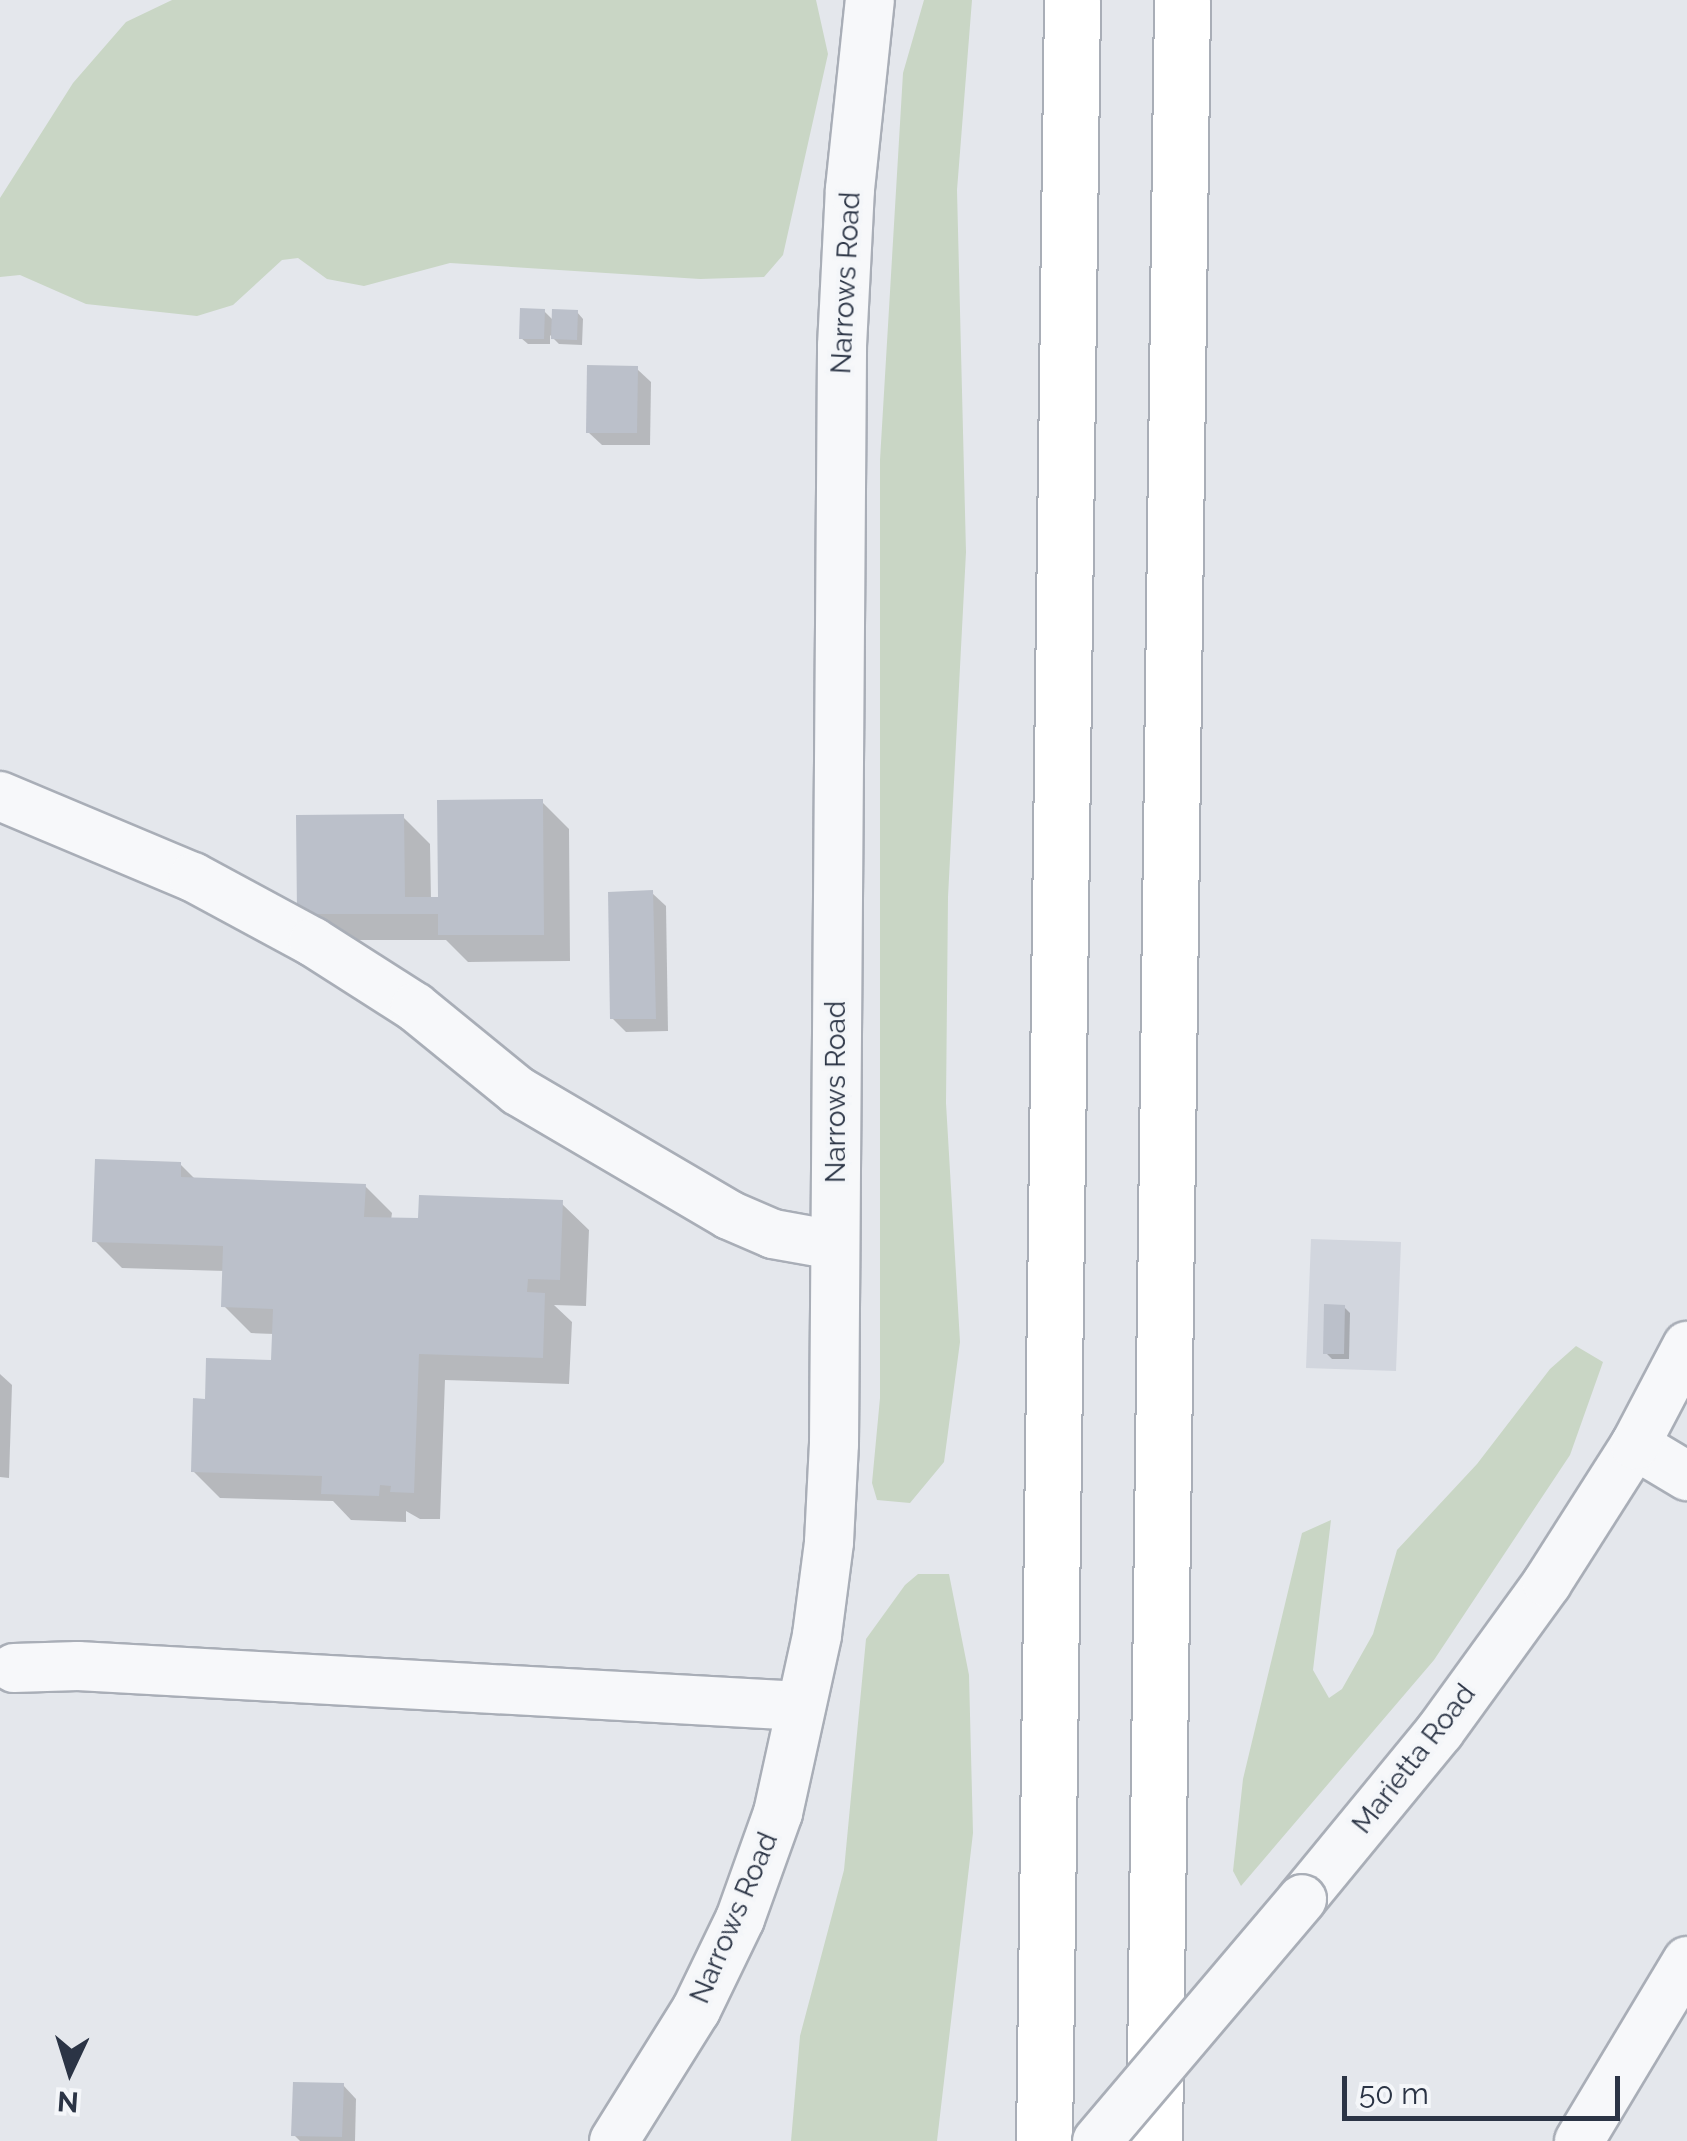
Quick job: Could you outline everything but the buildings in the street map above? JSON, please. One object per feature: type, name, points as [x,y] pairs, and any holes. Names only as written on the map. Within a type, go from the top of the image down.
[{"type":"highway","points":[[1044,2141],[1072,0]]},
{"type":"highway","points":[[1154,2141],[1182,0]]},
{"type":"street","name":"Narrows Road","points":[[614,2141],[696,2010],[740,1919],[778,1813],[829,1542],[842,346],[850,189],[870,0]]},
{"type":"street","points":[[0,796],[194,877],[313,942],[414,1008],[518,1092],[729,1214],[773,1234],[835,1245]]},
{"type":"street","name":"Marietta Road","points":[[1097,2141],[1440,1731],[1546,1583],[1635,1445],[1687,1346]]},
{"type":"street","points":[[1635,1445],[1687,1476]]},
{"type":"street","points":[[14,1668],[78,1666],[801,1706]]},
{"type":"street","points":[[1580,2141],[1687,1961]]},
{"type":"shaded area","points":[[1311,1239],[1401,1242],[1396,1371],[1306,1368]]},
{"type":"green space","points":[[172,0],[816,0],[828,54],[783,255],[764,277],[700,279],[450,263],[364,286],[327,279],[298,258],[282,260],[233,305],[197,316],[86,304],[20,275],[0,277],[0,198],[73,83],[126,22]]},
{"type":"green space","points":[[924,0],[972,0],[957,190],[966,552],[948,897],[946,1103],[960,1342],[944,1462],[910,1503],[877,1500],[872,1483],[880,1398],[880,460],[903,73]]},
{"type":"green space","points":[[1576,1346],[1603,1362],[1570,1455],[1434,1660],[1241,1886],[1233,1871],[1243,1779],[1302,1533],[1331,1520],[1313,1670],[1329,1698],[1342,1689],[1373,1634],[1397,1550],[1477,1464],[1550,1369]]},
{"type":"green space","points":[[918,1574],[949,1574],[969,1675],[973,1833],[937,2141],[791,2141],[800,2036],[844,1870],[866,1639],[905,1585]]}]
